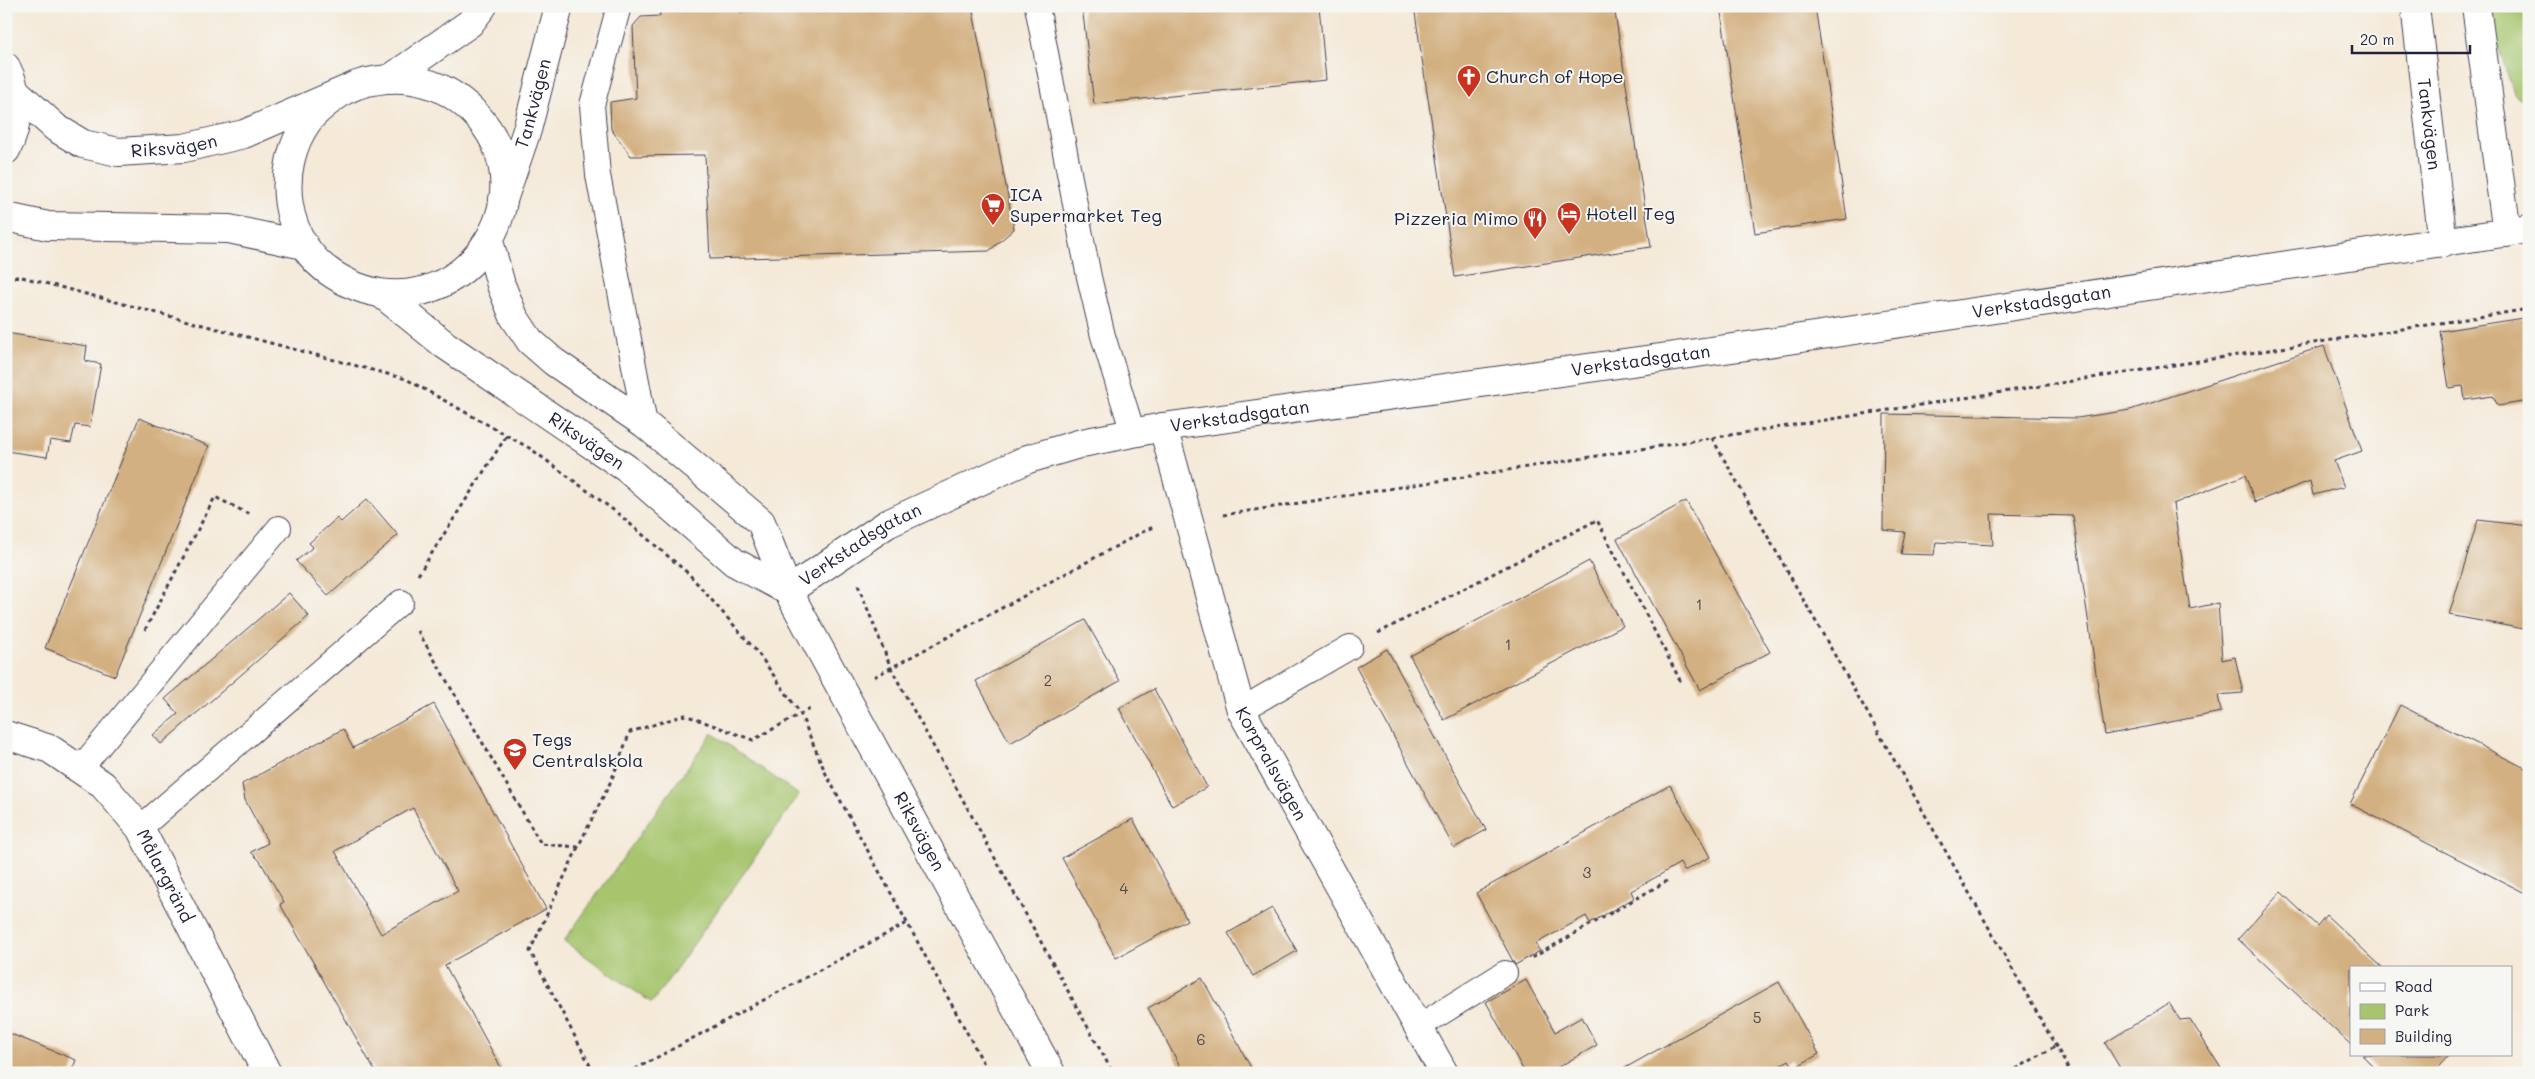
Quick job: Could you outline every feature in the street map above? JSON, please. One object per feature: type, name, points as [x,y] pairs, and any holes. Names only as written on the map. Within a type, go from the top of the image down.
[{"type":"street","points":[[391,78],[470,23],[483,6]]},
{"type":"street","name":"Tankvägen","points":[[503,200],[527,130],[560,6]]},
{"type":"street","name":"Tankvägen","points":[[2415,6],[2443,242]]},
{"type":"street","points":[[2476,6],[2518,231]]},
{"type":"street","name":"Riksvägen","points":[[11,79],[56,128],[83,144],[118,152],[184,148],[244,134],[342,92],[374,80],[391,78],[429,84],[450,92],[474,112],[492,137],[500,157],[504,178],[503,200],[498,221],[489,241],[462,272],[444,283],[424,291],[403,295],[382,294],[347,283],[323,267],[304,245],[294,226],[288,204],[287,182],[290,160],[297,139],[309,121],[324,104],[342,92]]},
{"type":"street","points":[[6,150],[11,141],[17,117],[11,79]]},
{"type":"street","points":[[6,217],[48,226],[229,229],[304,245]]},
{"type":"street","name":"Verkstadsgatan","points":[[788,591],[888,524],[1028,459],[1082,443],[1163,427],[1764,344],[2518,231]]},
{"type":"street","name":"Riksvägen","points":[[489,241],[500,285],[514,317],[530,341],[554,362],[645,424],[761,522],[788,591],[845,692],[1051,1073]]},
{"type":"street","name":"Riksvägen","points":[[382,294],[445,345],[626,468],[734,562],[788,591]]},
{"type":"street","name":"Korpralsvägen","points":[[1163,427],[1241,710],[1444,1073]]},
{"type":"street","name":"Målargränd","points":[[6,735],[50,749],[80,769],[103,785],[140,828],[267,1073]]},
{"type":"lane","points":[[619,6],[592,105],[598,175],[645,424]]},
{"type":"lane","points":[[1036,6],[1089,277],[1103,336],[1134,433]]},
{"type":"lane","points":[[80,769],[279,528]]},
{"type":"lane","points":[[140,828],[401,602]]},
{"type":"lane","points":[[1241,710],[1350,647]]},
{"type":"lane","points":[[1418,1027],[1505,973]]},
{"type":"path","points":[[6,277],[22,276],[406,379],[531,449],[616,512],[689,574],[758,653],[800,713],[826,774],[989,1073]]},
{"type":"path","points":[[594,1073],[530,951],[611,781],[630,732],[685,715],[752,740],[800,713],[891,668],[1148,529],[1188,520],[2529,309]]},
{"type":"path","points":[[507,436],[401,602],[542,844],[578,847]]},
{"type":"path","points":[[1712,438],[2071,1073]]},
{"type":"path","points":[[145,630],[215,497],[279,528]]},
{"type":"path","points":[[1350,647],[1597,520],[1682,684]]},
{"type":"path","points":[[843,553],[891,668],[981,836],[1113,1073]]},
{"type":"path","points":[[1505,973],[1667,881]]},
{"type":"path","points":[[628,1073],[907,923]]},
{"type":"path","points":[[2009,1073],[2056,1046]]},
{"type":"green space","points":[[2484,6],[2529,6],[2529,106],[2514,93]]},
{"type":"green space","points":[[712,733],[799,795],[652,1003],[564,941]]},
{"type":"building","points":[[659,6],[739,6],[740,12],[842,6],[972,6],[1014,229],[989,251],[710,259],[705,155],[631,156],[611,129],[610,102],[636,98],[633,26],[641,17],[660,16]]},
{"type":"building","points":[[1082,6],[1319,6],[1326,80],[1094,104]]},
{"type":"building","points":[[1414,6],[1614,6],[1651,247],[1455,277]]},
{"type":"building","points":[[1720,6],[1815,6],[1847,219],[1755,233]]},
{"type":"building","points":[[2529,317],[2529,401],[2498,406],[2493,396],[2465,400],[2463,386],[2449,388],[2440,331]]},
{"type":"building","points":[[6,333],[87,346],[85,361],[101,364],[90,427],[75,425],[71,443],[50,440],[47,457],[6,451]]},
{"type":"building","points":[[2324,346],[2362,451],[2334,461],[2344,487],[2313,495],[2310,481],[2255,502],[2245,475],[2173,504],[2190,609],[2218,603],[2222,660],[2235,657],[2243,693],[2218,695],[2221,712],[2105,735],[2073,516],[1991,514],[1993,545],[1936,542],[1934,555],[1901,554],[1905,532],[1883,530],[1884,414],[2077,418],[2130,410]]},
{"type":"building","points":[[139,418],[209,446],[115,676],[45,648]]},
{"type":"building","points":[[367,499],[398,535],[328,596],[296,561],[313,547],[309,543],[337,518],[341,522]]},
{"type":"building","points":[[1686,501],[1770,652],[1700,690],[1617,539]]},
{"type":"building","points":[[2478,520],[2529,526],[2529,630],[2449,615]]},
{"type":"building","points":[[1589,561],[1623,626],[1444,720],[1410,656]]},
{"type":"building","points":[[289,593],[309,616],[161,744],[153,735],[178,714],[165,699]]},
{"type":"building","points":[[1085,620],[1120,681],[1010,743],[976,681]]},
{"type":"building","points":[[1387,649],[1486,830],[1454,848],[1356,667]]},
{"type":"building","points":[[1154,689],[1207,787],[1172,806],[1119,708]]},
{"type":"building","points":[[434,704],[546,909],[445,965],[504,1073],[376,1073],[280,904],[284,902],[260,861],[251,852],[268,843],[245,800],[242,784],[343,729],[353,748]],"holes":[[[413,808],[458,891],[381,934],[335,851]]]},
{"type":"building","points":[[2400,705],[2529,770],[2529,895],[2350,804]]},
{"type":"building","points":[[1670,785],[1710,857],[1684,871],[1680,863],[1631,891],[1634,898],[1590,923],[1586,916],[1535,944],[1540,951],[1515,965],[1476,893]]},
{"type":"building","points":[[1133,819],[1187,920],[1116,958],[1062,858]]},
{"type":"building","points":[[2281,892],[2317,926],[2326,915],[2381,966],[2350,966],[2350,1044],[2238,939]]},
{"type":"building","points":[[1272,908],[1297,951],[1253,976],[1228,933]]},
{"type":"building","points":[[1202,978],[1254,1073],[1184,1073],[1148,1008]]},
{"type":"building","points":[[1526,980],[1555,1032],[1582,1017],[1597,1045],[1548,1073],[1525,1073],[1486,1002]]},
{"type":"building","points":[[1779,982],[1819,1054],[1794,1068],[1789,1060],[1768,1073],[1616,1073]]},
{"type":"building","points":[[2169,1003],[2180,1020],[2190,1019],[2224,1073],[2123,1073],[2105,1043]]},
{"type":"building","points":[[6,1032],[76,1060],[71,1073],[6,1073]]},
{"type":"building","points":[[2363,1056],[2448,1056],[2433,1073],[2380,1073]]},
{"type":"place","name":"Church of Hope","points":[[1469,98]]},
{"type":"place","name":"ICA Supermarket Teg","points":[[993,226]]},
{"type":"place","name":"Hotell Teg","points":[[1569,235]]},
{"type":"place","name":"Pizzeria Mimo","points":[[1535,240]]},
{"type":"place","name":"Tegs Centralskola","points":[[515,771]]}]
